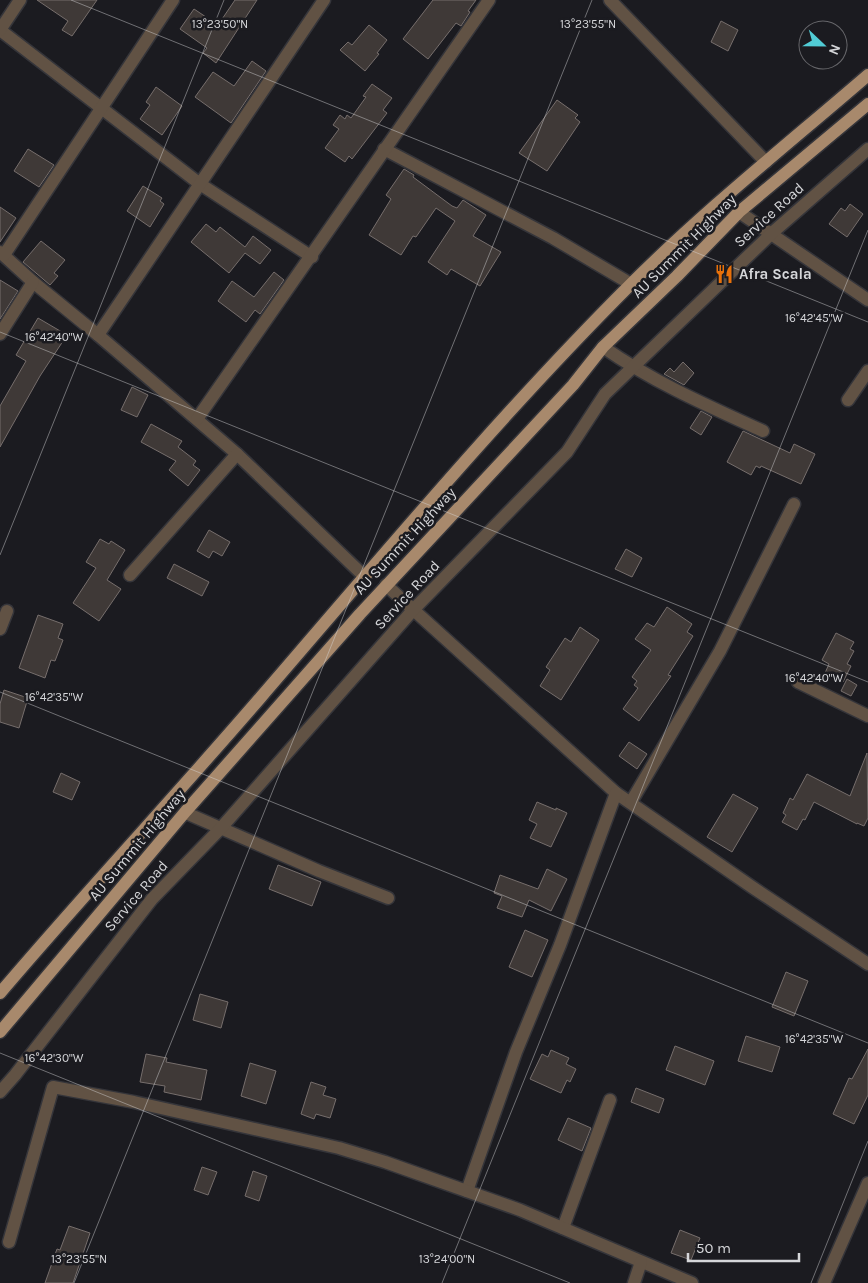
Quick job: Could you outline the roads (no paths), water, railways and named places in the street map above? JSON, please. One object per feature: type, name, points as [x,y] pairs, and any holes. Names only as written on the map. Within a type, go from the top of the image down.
[{"type":"main road","name":"AU Summit Highway","points":[[0,993],[244,716],[388,548],[536,382],[631,284],[714,205],[868,75]]},
{"type":"main road","name":"AU Summit Highway","points":[[0,1032],[186,811],[386,585],[573,384],[603,348],[739,212],[868,104]]},
{"type":"street","points":[[20,0],[0,30],[200,184],[312,257]]},
{"type":"street","points":[[173,0],[2,254],[198,419],[365,576]]},
{"type":"street","points":[[98,335],[324,0]]},
{"type":"street","points":[[198,419],[489,0]]},
{"type":"street","points":[[610,0],[766,162]]},
{"type":"street","points":[[384,149],[553,238],[631,284]]},
{"type":"street","name":"Service Road","points":[[0,1092],[152,899],[221,828],[413,610],[567,452],[605,394],[772,233],[868,149]]},
{"type":"street","points":[[739,212],[868,300]]},
{"type":"street","points":[[0,334],[33,282]]},
{"type":"street","points":[[603,348],[631,367],[686,396],[763,431]]},
{"type":"street","points":[[848,400],[868,371]]},
{"type":"street","points":[[130,575],[236,454]]},
{"type":"street","points":[[631,802],[720,651],[794,504]]},
{"type":"street","points":[[386,585],[616,793],[868,964]]},
{"type":"street","points":[[0,630],[6,611]]},
{"type":"street","points":[[798,682],[868,716]]},
{"type":"street","points":[[467,1190],[516,1052],[560,945],[616,793]]},
{"type":"street","points":[[186,811],[186,813],[319,871],[388,898]]},
{"type":"street","points":[[9,1242],[53,1087],[134,1102],[339,1148],[467,1190],[520,1210],[692,1283]]},
{"type":"street","points":[[563,1228],[610,1100]]},
{"type":"street","points":[[824,1283],[868,1183]]},
{"type":"street","points":[[634,1283],[641,1262]]},
{"type":"place","name":"Afra Scala","points":[[724,274]]}]
